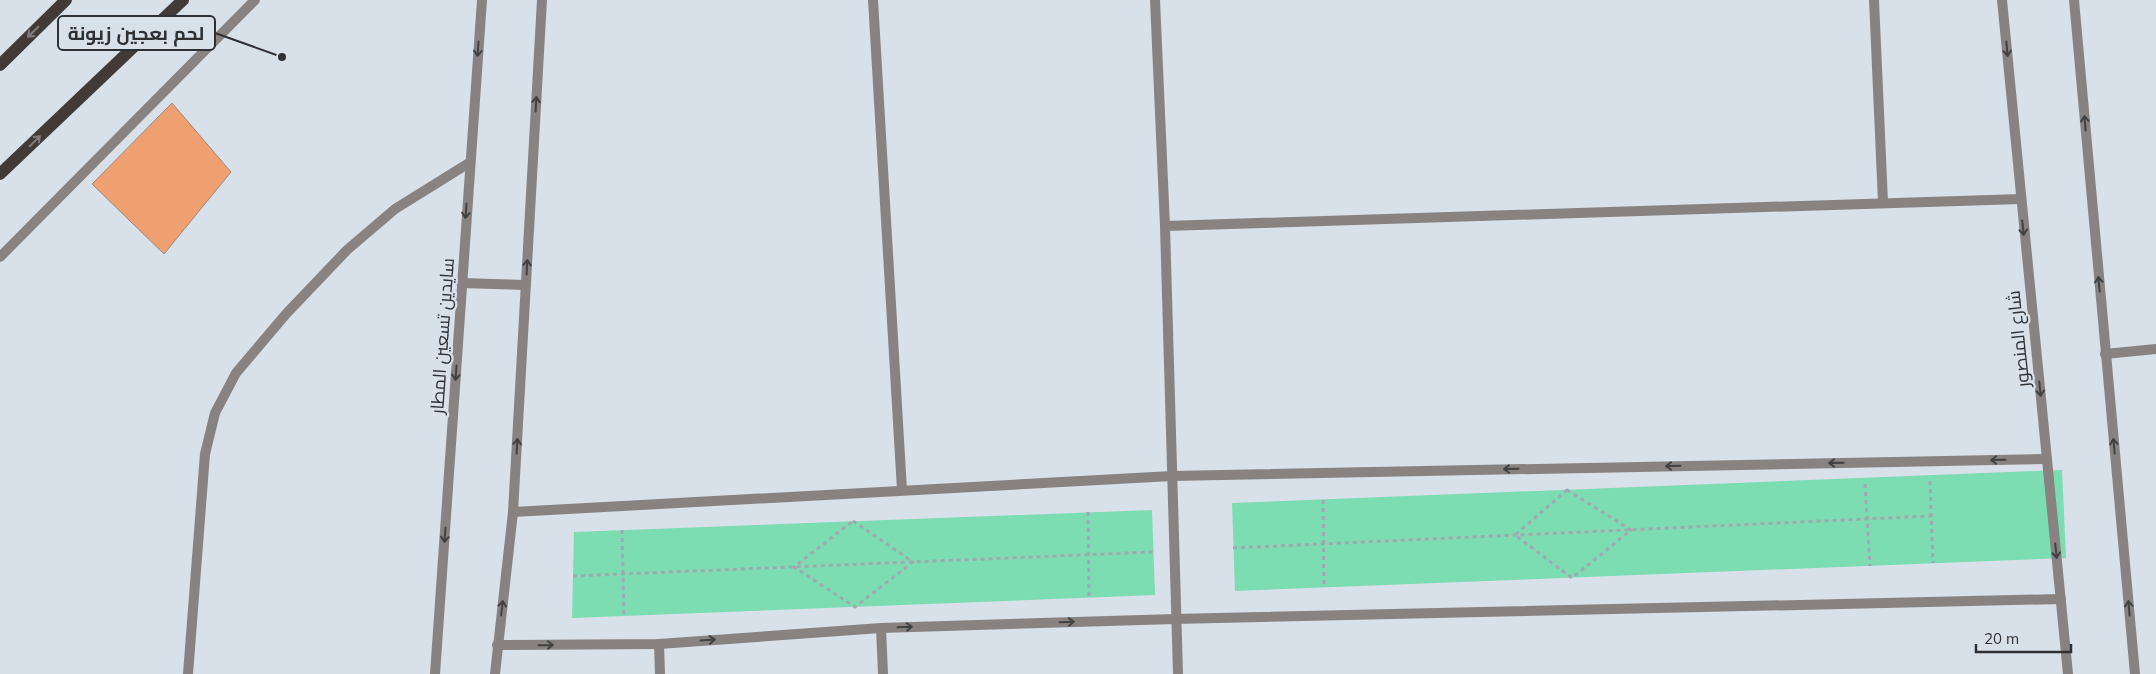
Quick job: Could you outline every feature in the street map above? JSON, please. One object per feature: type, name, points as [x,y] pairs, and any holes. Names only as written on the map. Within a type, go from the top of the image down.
[{"type":"main road","points":[[0,65],[66,0]]},
{"type":"main road","points":[[0,174],[183,0]]},
{"type":"street","points":[[0,257],[254,0]]},
{"type":"street","name":"سايدين تسعين المطار","points":[[435,674],[469,163],[482,0]]},
{"type":"street","points":[[495,674],[513,512],[542,0]]},
{"type":"street","points":[[873,0],[902,490]]},
{"type":"street","points":[[1156,0],[1165,226],[1178,674]]},
{"type":"street","points":[[1874,0],[1883,202]]},
{"type":"street","name":"شارع المنصور","points":[[2002,0],[2068,674]]},
{"type":"street","points":[[2074,0],[2135,674]]},
{"type":"street","points":[[188,674],[204,454],[215,413],[236,373],[286,314],[347,250],[395,209],[469,163]]},
{"type":"street","points":[[1165,226],[2020,199]]},
{"type":"street","points":[[461,283],[526,285]]},
{"type":"street","points":[[2105,354],[2156,349]]},
{"type":"street","points":[[513,512],[1172,476],[2047,459]]},
{"type":"street","points":[[497,645],[659,644],[881,628],[1175,618],[2061,599]]},
{"type":"street","points":[[881,628],[883,674]]},
{"type":"street","points":[[659,644],[660,674]]},
{"type":"path","points":[[1930,476],[1933,563]]},
{"type":"path","points":[[1864,478],[1870,566]]},
{"type":"path","points":[[1515,535],[1567,490],[1631,530]]},
{"type":"path","points":[[1323,500],[1324,587]]},
{"type":"path","points":[[1088,512],[1089,597]]},
{"type":"path","points":[[1233,548],[1931,516]]},
{"type":"path","points":[[794,567],[853,521],[913,562]]},
{"type":"path","points":[[622,530],[625,574],[624,617]]},
{"type":"path","points":[[1515,535],[1572,578],[1631,530]]},
{"type":"path","points":[[573,576],[1153,552]]},
{"type":"path","points":[[794,567],[855,607],[913,562]]},
{"type":"green space","points":[[2062,470],[2066,558],[1235,591],[1232,503]]},
{"type":"green space","points":[[1152,510],[1155,595],[572,618],[574,532]]},
{"type":"building","points":[[172,103],[231,172],[164,254],[92,184]]},
{"type":"place","name":"لحم بعجين زيونة","points":[[282,57]]}]
